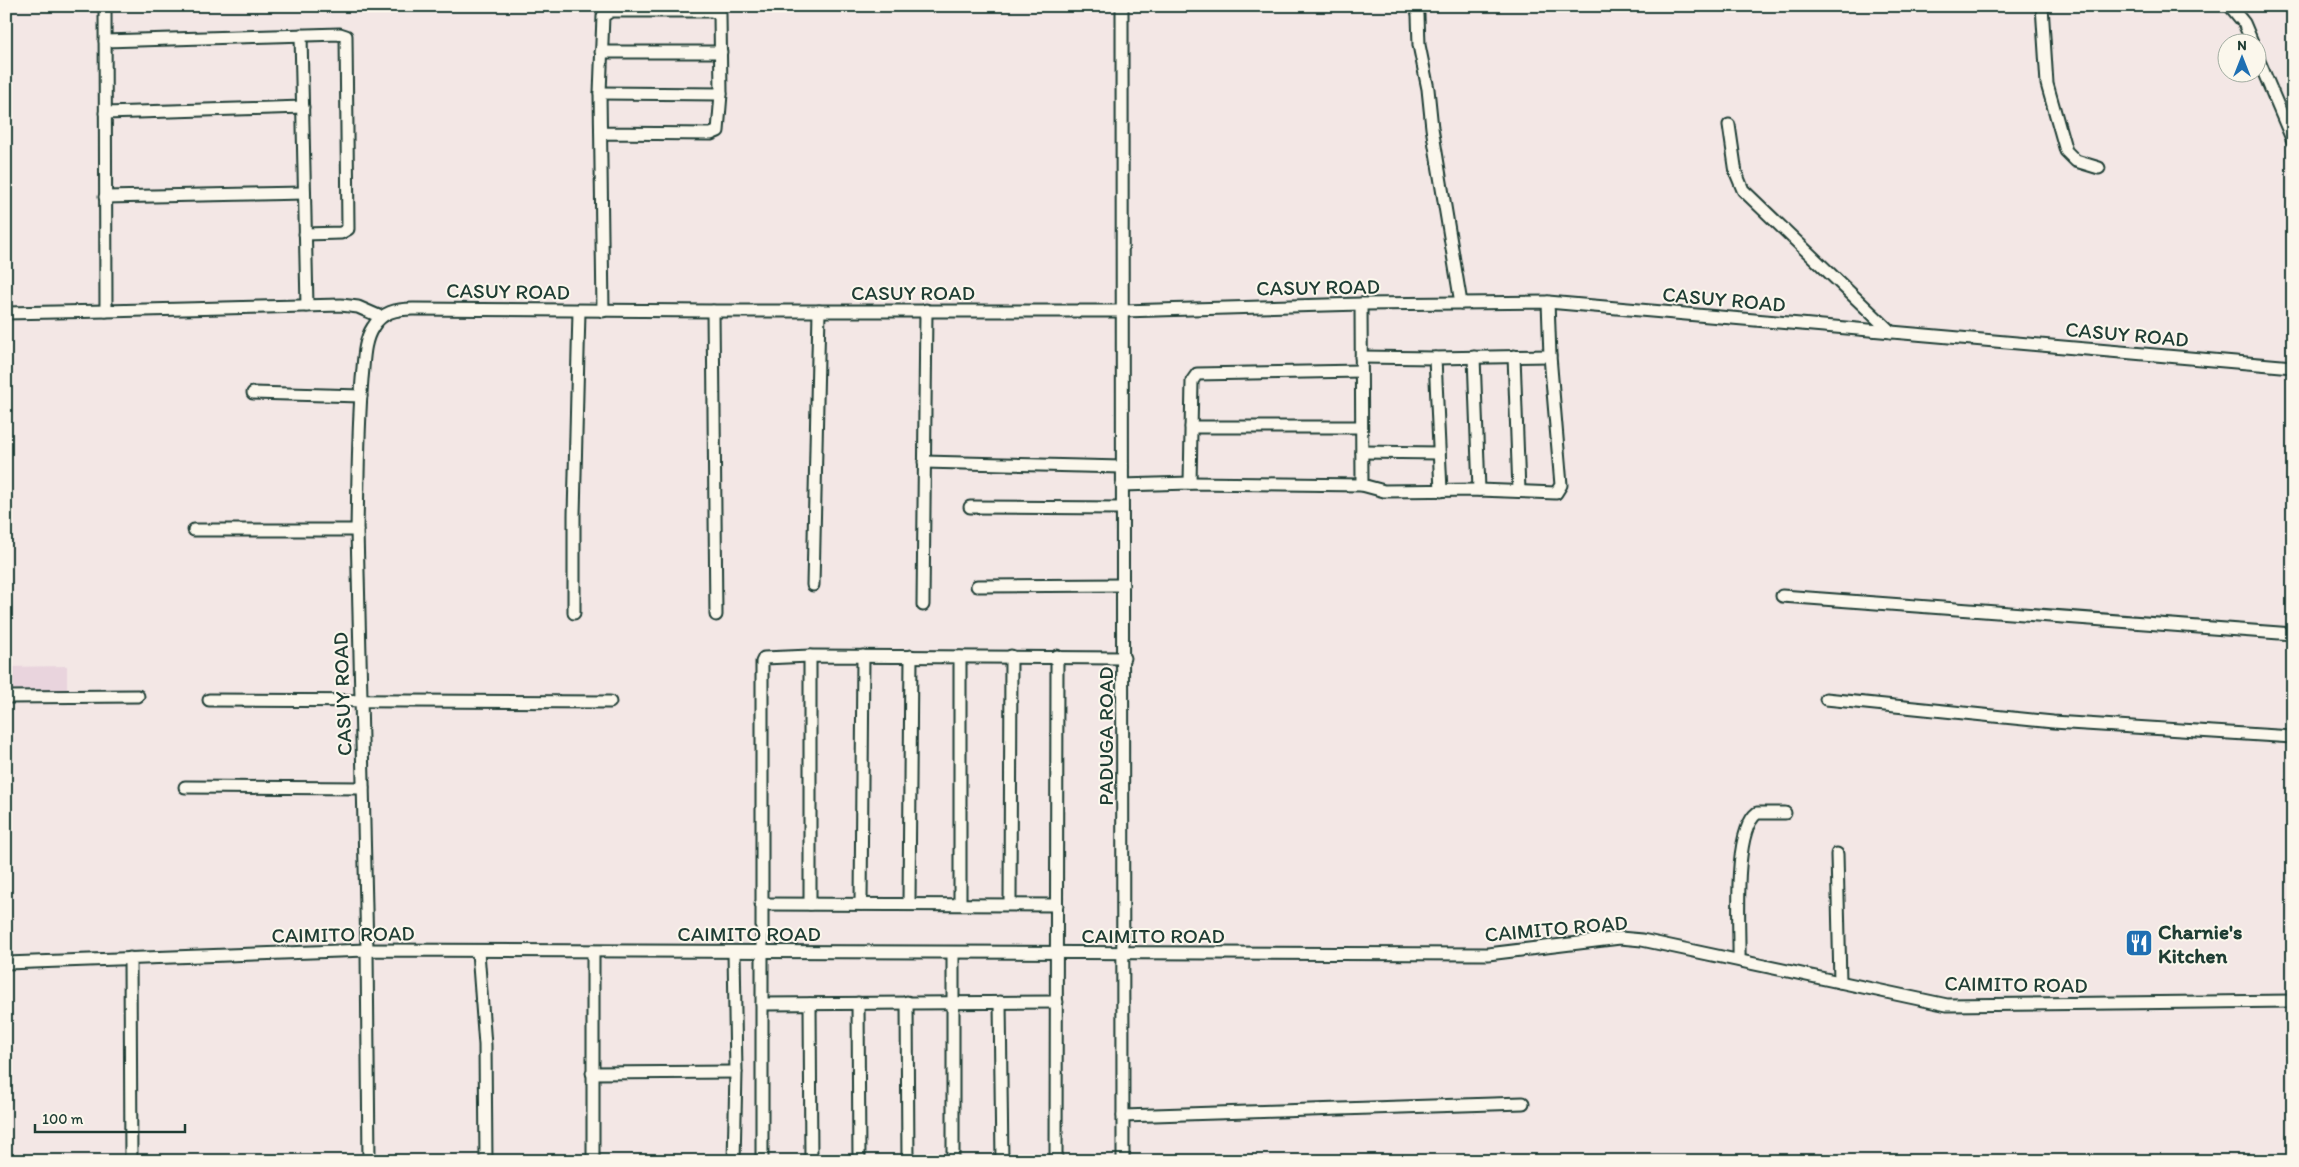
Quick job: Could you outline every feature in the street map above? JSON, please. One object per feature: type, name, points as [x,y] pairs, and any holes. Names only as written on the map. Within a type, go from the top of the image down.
[{"type":"street","points":[[105,6],[106,311]]},
{"type":"street","name":"PADUGA ROAD","points":[[1122,6],[1123,1161]]},
{"type":"street","points":[[1416,6],[1419,46],[1428,89],[1432,128],[1460,303]]},
{"type":"street","points":[[2042,6],[2046,84],[2066,151],[2076,161],[2099,168]]},
{"type":"street","points":[[2230,6],[2244,23],[2248,32]]},
{"type":"street","points":[[601,132],[715,133],[720,127],[720,14],[712,11],[606,13],[602,19],[600,93],[603,311]]},
{"type":"street","points":[[105,41],[340,34],[347,39],[348,229],[342,233],[305,234]]},
{"type":"street","points":[[301,35],[307,306]]},
{"type":"street","points":[[601,52],[721,52]]},
{"type":"street","points":[[2266,78],[2293,141]]},
{"type":"street","points":[[600,93],[721,94]]},
{"type":"street","points":[[105,113],[302,107]]},
{"type":"street","points":[[1729,125],[1736,173],[1744,190],[1891,332]]},
{"type":"street","points":[[105,197],[304,193]]},
{"type":"street","points":[[1122,485],[1190,483],[1362,485],[1378,491],[1479,490],[1556,493],[1560,488],[1548,302]]},
{"type":"street","name":"CASUY ROAD","points":[[369,1161],[367,950],[357,530],[361,396],[367,344],[373,326],[382,316],[389,312],[413,308],[579,311],[1123,311],[1361,304],[1548,302],[2293,367]]},
{"type":"street","points":[[1361,304],[1362,485]]},
{"type":"street","points":[[6,313],[349,305],[366,309],[382,316]]},
{"type":"street","points":[[923,606],[926,310]]},
{"type":"street","points":[[574,613],[574,515],[579,311]]},
{"type":"street","points":[[713,311],[716,615]]},
{"type":"street","points":[[813,585],[819,311]]},
{"type":"street","points":[[1514,356],[1519,491]]},
{"type":"street","points":[[1361,357],[1474,358],[1550,356]]},
{"type":"street","points":[[1435,358],[1442,491]]},
{"type":"street","points":[[1474,358],[1479,490]]},
{"type":"street","points":[[1190,483],[1192,381],[1197,374],[1361,371]]},
{"type":"street","points":[[252,393],[361,396]]},
{"type":"street","points":[[1191,427],[1361,427]]},
{"type":"street","points":[[1362,452],[1440,453]]},
{"type":"street","points":[[924,462],[1122,466]]},
{"type":"street","points":[[970,507],[1122,508]]},
{"type":"street","points":[[194,530],[357,530]]},
{"type":"street","points":[[977,586],[1123,585]]},
{"type":"street","points":[[1782,596],[2293,634]]},
{"type":"street","points":[[762,1161],[762,662],[769,657],[810,656],[1057,656],[1124,658]]},
{"type":"street","points":[[810,656],[810,904]]},
{"type":"street","points":[[861,904],[863,656]]},
{"type":"street","points":[[909,904],[911,656]]},
{"type":"street","points":[[1010,904],[1011,656]]},
{"type":"street","points":[[1056,1161],[1057,656]]},
{"type":"street","points":[[960,657],[960,904]]},
{"type":"street","points":[[6,697],[138,696]]},
{"type":"street","points":[[1826,699],[2053,722],[2293,736]]},
{"type":"street","points":[[209,700],[610,702]]},
{"type":"street","points":[[185,787],[363,788]]},
{"type":"street","points":[[1739,960],[1741,846],[1750,820],[1757,813],[1785,813]]},
{"type":"street","points":[[1837,854],[1840,982]]},
{"type":"street","points":[[761,904],[1057,905]]},
{"type":"street","name":"CAIMITO ROAD","points":[[6,963],[367,950],[478,952],[1488,954],[1620,938],[1642,940],[1958,1005],[2293,1001]]},
{"type":"street","points":[[593,951],[593,1161]]},
{"type":"street","points":[[478,952],[485,1045],[486,1161]]},
{"type":"street","points":[[734,952],[736,1072],[734,1161]]},
{"type":"street","points":[[953,953],[954,1161]]},
{"type":"street","points":[[130,958],[131,1161]]},
{"type":"street","points":[[907,1002],[908,1161]]},
{"type":"street","points":[[1000,1002],[1002,1161]]},
{"type":"street","points":[[762,1004],[1057,1002]]},
{"type":"street","points":[[858,1003],[859,1161]]},
{"type":"street","points":[[810,1004],[811,1161]]},
{"type":"street","points":[[592,1073],[736,1072]]},
{"type":"street","points":[[1123,1116],[1524,1103]]},
{"type":"shaded area","points":[[67,666],[67,693],[6,693],[6,667]]},
{"type":"place","name":"Charnie's Kitchen","points":[[2139,943]]}]
